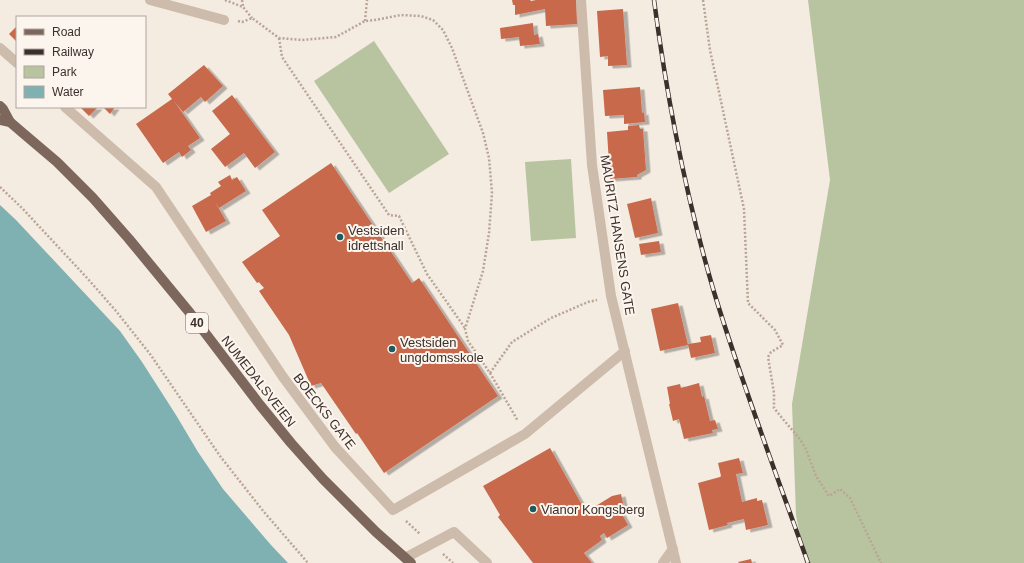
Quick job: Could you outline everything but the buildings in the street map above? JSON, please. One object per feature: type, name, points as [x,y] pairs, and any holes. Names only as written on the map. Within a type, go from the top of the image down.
[{"type":"main road","name":"NUMEDALSVEIEN","points":[[0,106],[3,109],[5,121],[57,162],[93,198],[129,239],[185,307],[290,443],[323,479],[376,532],[408,560]]},
{"type":"street","points":[[150,0],[224,20]]},
{"type":"street","name":"MAURITZ HANSENS GATE","points":[[581,0],[592,165],[611,296],[676,563]]},
{"type":"street","points":[[0,48],[16,63]]},
{"type":"street","name":"BOECKS GATE","points":[[66,108],[156,187],[283,377],[335,447],[393,510],[525,434],[625,351]]},
{"type":"street","points":[[408,560],[454,532],[487,563]]},
{"type":"street","points":[[663,563],[673,549]]},
{"type":"path","points":[[225,0],[243,7],[252,18],[279,38],[302,40],[336,37],[365,21],[401,15],[421,16],[433,20],[443,30],[452,48],[484,133],[489,158],[492,192],[489,233],[483,271],[465,329]]},
{"type":"path","points":[[242,0],[243,7]]},
{"type":"path","points":[[365,21],[367,0]]},
{"type":"path","points":[[703,0],[710,50],[744,209],[748,303],[775,330],[782,345],[771,352],[768,357],[774,393],[774,408],[806,447],[816,476],[829,496],[840,489],[850,498],[881,563]]},
{"type":"path","points":[[224,20],[242,22],[252,18]]},
{"type":"path","points":[[279,38],[282,57],[389,215],[399,216],[427,274],[465,329],[468,341],[490,373],[525,434]]},
{"type":"path","points":[[0,187],[22,208],[116,311],[150,354],[220,456],[264,512],[308,563]]},
{"type":"path","points":[[490,373],[512,342],[551,318],[588,302],[611,296]]},
{"type":"green space","points":[[808,0],[1024,0],[1024,563],[805,563],[796,515],[792,404],[830,180]]},
{"type":"green space","points":[[374,41],[449,154],[389,193],[314,81]]},
{"type":"green space","points":[[571,159],[576,238],[531,241],[525,162]]},
{"type":"water","points":[[0,205],[16,220],[120,331],[142,362],[223,489],[288,563],[0,563]]},
{"type":"railway","points":[[654,0],[678,148],[704,256],[736,360],[808,563]]},
{"type":"place","name":"Vestsiden idrettshall","points":[[340,237]]},
{"type":"place","name":"Vestsiden ungdomsskole","points":[[392,349]]},
{"type":"place","name":"Vianor Kongsberg","points":[[533,509]]}]
